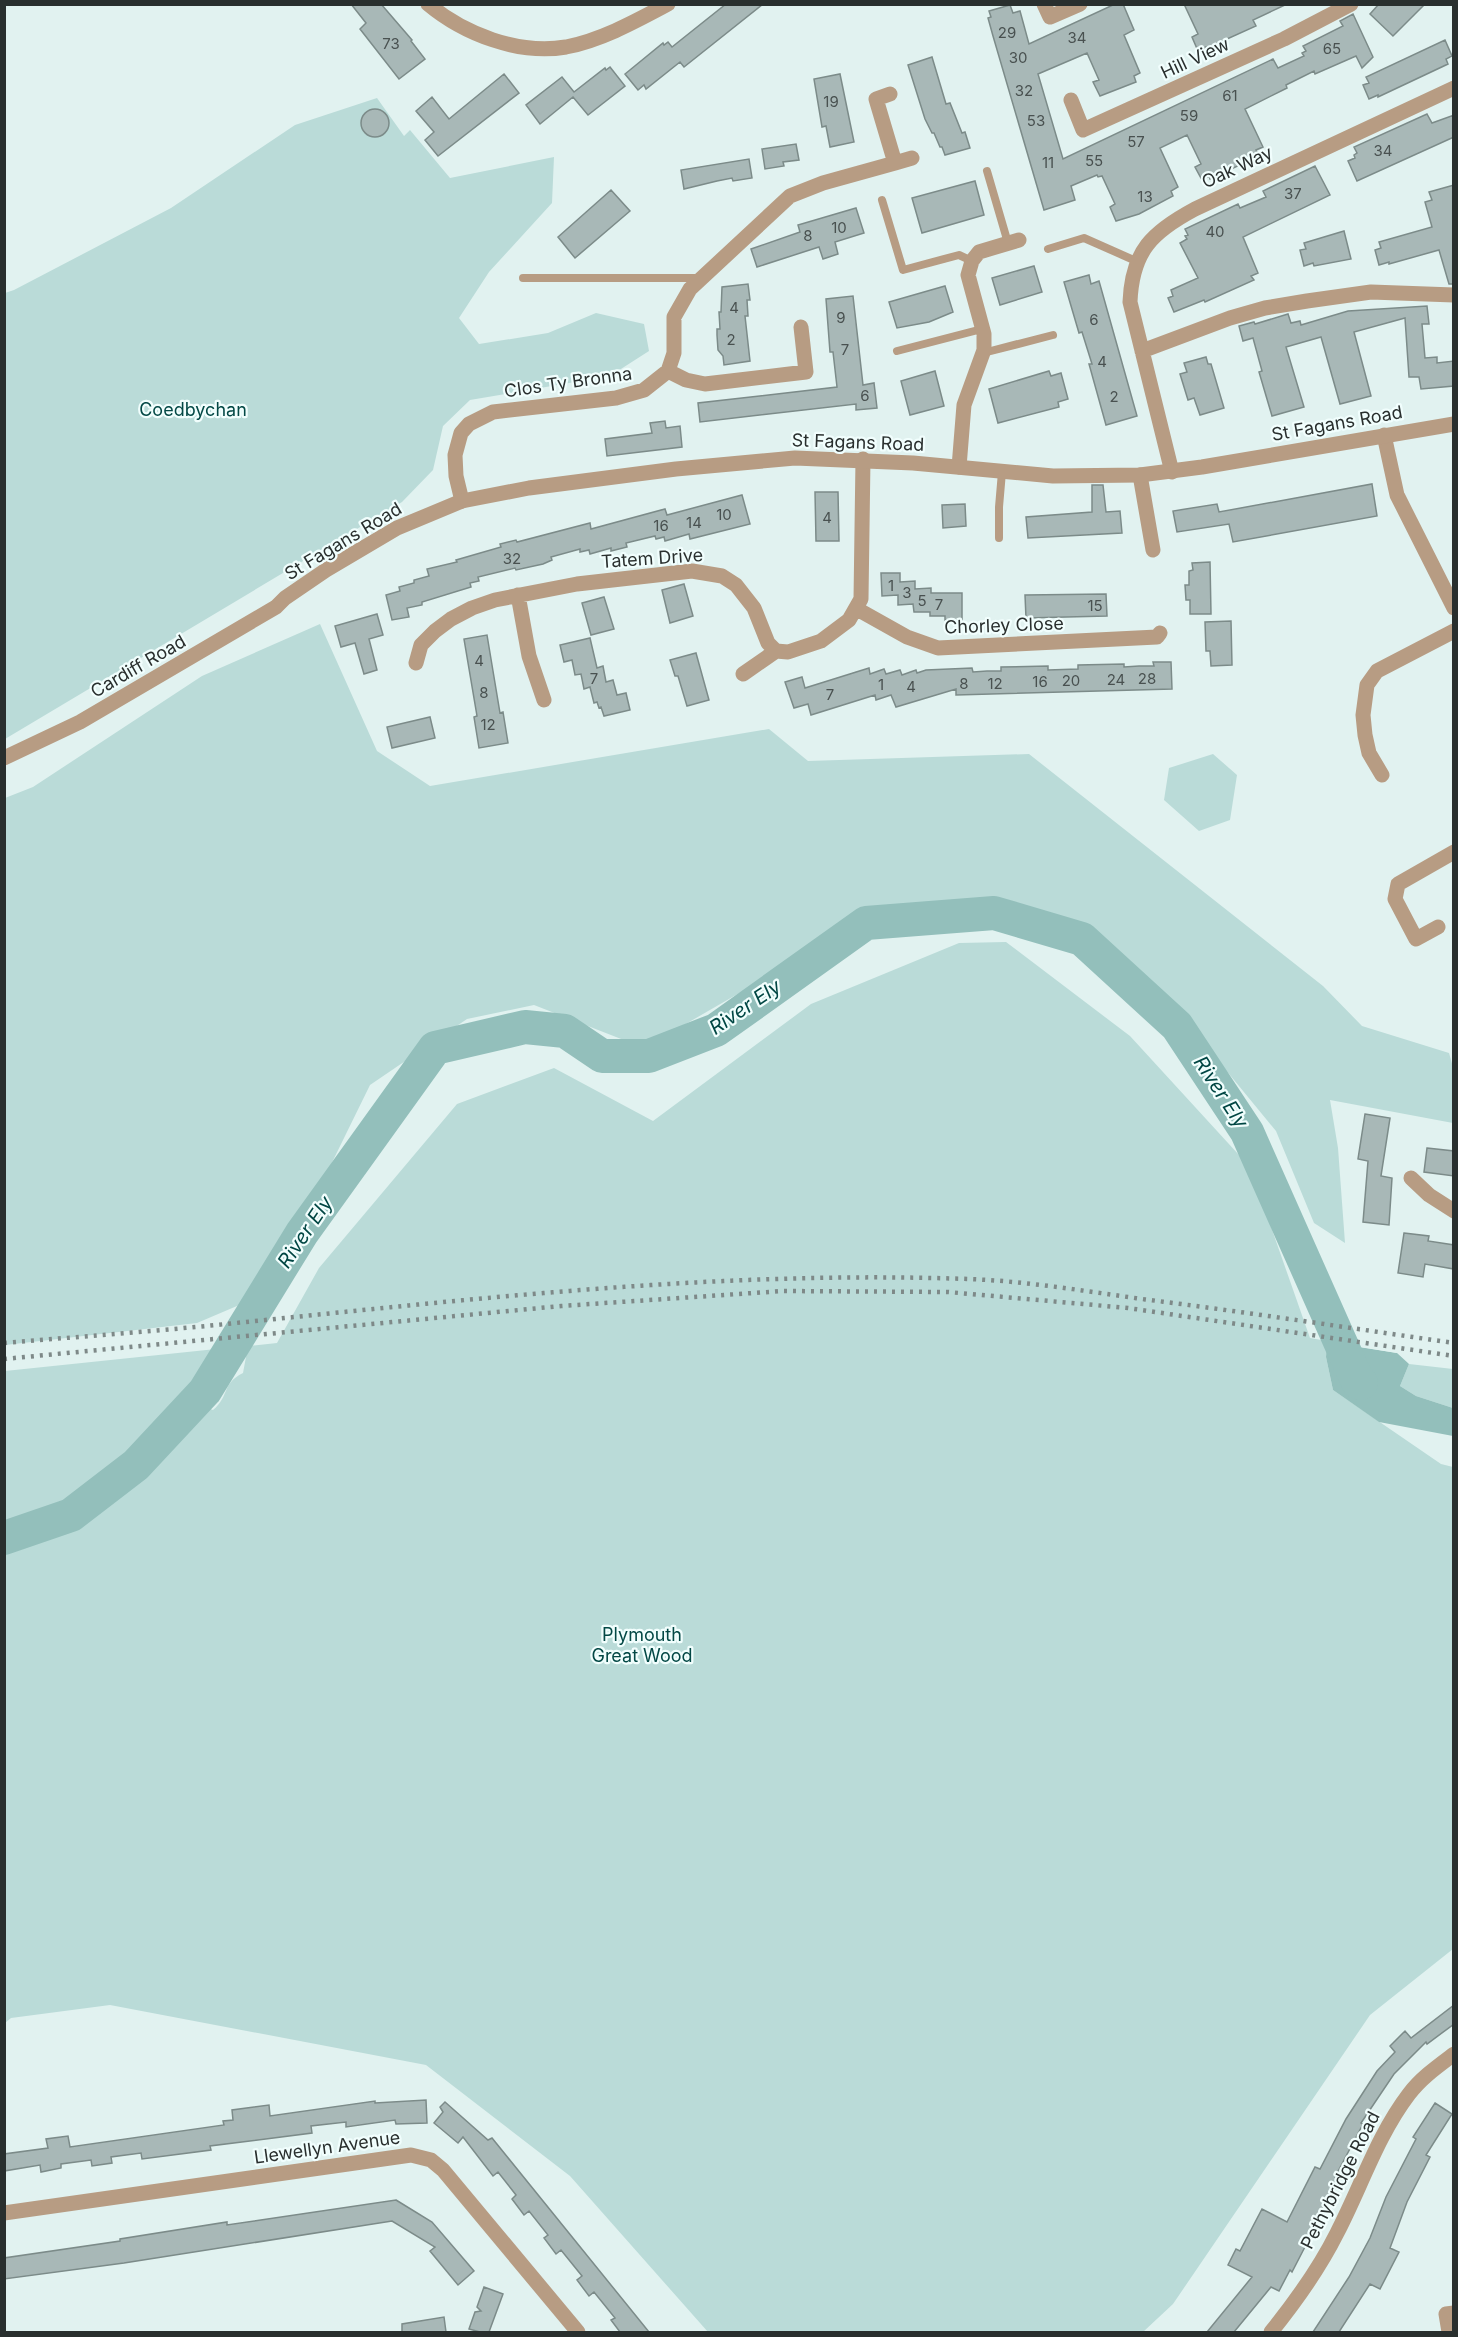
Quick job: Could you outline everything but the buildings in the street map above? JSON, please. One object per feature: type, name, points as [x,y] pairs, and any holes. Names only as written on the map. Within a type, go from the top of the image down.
[{"type":"street","points":[[428,4],[463,28],[488,38],[522,47],[565,47],[621,29],[668,4]]},
{"type":"street","points":[[1044,4],[1050,17],[1080,4]]},
{"type":"street","name":"Hill View","points":[[1071,100],[1083,130],[1284,39],[1351,4]]},
{"type":"street","name":"Oak Way","points":[[1172,472],[1130,302],[1132,274],[1136,261],[1149,240],[1177,218],[1272,171],[1454,88]]},
{"type":"street","points":[[890,94],[876,99],[894,163]]},
{"type":"street","points":[[801,327],[806,372],[705,384],[686,380],[668,371],[674,353],[674,317],[690,289],[790,196],[823,183],[912,158]]},
{"type":"street","points":[[959,467],[963,405],[982,353],[982,329],[968,275],[972,261],[979,252],[1013,241]]},
{"type":"street","points":[[1142,351],[1230,318],[1307,300],[1371,292],[1454,295]]},
{"type":"street","name":"Clos Ty Bronna","points":[[462,501],[456,476],[455,455],[461,433],[474,420],[493,412],[630,395],[644,390],[668,371]]},
{"type":"street","name":"St Fagans Road","points":[[285,598],[326,570],[397,528],[462,501],[530,488],[748,461],[795,458],[863,459],[1002,472],[1097,477],[1140,475],[1172,472],[1454,424]]},
{"type":"street","points":[[1384,435],[1397,495],[1454,608]]},
{"type":"street","points":[[742,674],[776,651],[788,652],[821,641],[849,620],[857,609],[861,599],[862,585],[863,459]]},
{"type":"street","points":[[1140,475],[1153,550]]},
{"type":"street","name":"Tatem Drive","points":[[416,663],[421,645],[451,620],[472,608],[518,595],[618,579],[692,571],[722,576],[736,585],[754,608],[768,643],[776,651]]},
{"type":"street","points":[[518,595],[529,656],[544,700]]},
{"type":"street","name":"Cardiff Road","points":[[4,758],[80,722],[276,607],[285,598]]},
{"type":"street","name":"Chorley Close","points":[[857,609],[907,637],[938,648],[1156,638],[1160,633]]},
{"type":"street","points":[[1382,775],[1369,753],[1365,735],[1363,715],[1367,685],[1377,671],[1454,631]]},
{"type":"street","points":[[1438,927],[1416,939],[1395,899],[1398,884],[1454,852]]},
{"type":"street","points":[[1411,1178],[1429,1195],[1454,1211]]},
{"type":"street","name":"Pethybridge Road","points":[[1271,2332],[1312,2278],[1338,2233],[1391,2121],[1410,2093],[1431,2071],[1454,2054]]},
{"type":"street","name":"Llewellyn Avenue","points":[[4,2213],[411,2155],[430,2160],[443,2170],[578,2332]]},
{"type":"street","points":[[1449,2332],[1446,2314],[1454,2313]]},
{"type":"lane","points":[[987,171],[1013,241]]},
{"type":"lane","points":[[882,200],[903,270],[959,255],[972,261]]},
{"type":"lane","points":[[1048,249],[1084,238],[1136,261]]},
{"type":"lane","points":[[523,278],[702,278]]},
{"type":"lane","points":[[897,351],[982,329]]},
{"type":"lane","points":[[982,353],[1053,335]]},
{"type":"lane","points":[[999,538],[1002,472]]},
{"type":"green space","name":"Coedbychan","points":[[377,98],[404,136],[410,130],[450,178],[554,157],[552,203],[489,272],[459,318],[479,344],[548,333],[596,313],[644,324],[649,351],[610,376],[470,400],[443,426],[433,470],[402,502],[5,739],[5,293],[171,208],[295,125]]},
{"type":"green space","points":[[320,624],[377,751],[430,786],[769,729],[808,761],[1029,754],[1323,986],[1362,1026],[1449,1053],[1453,1067],[1453,1123],[1330,1100],[1338,1148],[1345,1243],[1314,1223],[1276,1131],[1225,1069],[1165,1006],[1103,961],[1048,912],[994,898],[933,914],[889,912],[833,939],[677,1029],[634,1044],[534,1005],[467,1019],[370,1085],[318,1191],[311,1212],[244,1303],[197,1323],[5,1345],[5,798],[33,787],[202,676]]},
{"type":"green space","points":[[1213,754],[1237,775],[1230,820],[1199,831],[1164,800],[1169,768]]},
{"type":"green space","name":"Plymouth Great Wood","points":[[1006,942],[1130,1036],[1250,1167],[1310,1338],[1327,1341],[1326,1357],[1333,1390],[1441,1464],[1453,1467],[1453,1949],[1370,2015],[1173,2304],[1143,2332],[708,2332],[570,2176],[426,2065],[110,2005],[11,2018],[5,2023],[5,1371],[216,1349],[209,1394],[202,1406],[213,1410],[222,1400],[231,1381],[243,1373],[248,1346],[277,1343],[319,1268],[457,1104],[554,1068],[653,1121],[811,1004],[959,943]]},
{"type":"green space","points":[[1409,1364],[1453,1369],[1453,1408],[1416,1396],[1400,1386]]},
{"type":"shaded area","points":[[1327,1342],[1397,1353],[1409,1364],[1400,1386],[1416,1396],[1453,1408],[1453,1436],[1379,1422],[1333,1390],[1326,1357]]},
{"type":"pier","points":[[1325,1339],[1395,1349],[1397,1353],[1324,1341]]},
{"type":"waterway","name":"River Ely","points":[[4,1538],[71,1515],[136,1465],[205,1391],[302,1233],[435,1048],[525,1027],[565,1031],[602,1056],[649,1056],[716,1030],[866,923],[994,913],[1082,939],[1177,1026],[1247,1132],[1358,1382],[1361,1383]]},
{"type":"railway","points":[[4,1343],[190,1328],[591,1289],[779,1279],[874,1277],[968,1279],[1033,1284],[1454,1343]]},
{"type":"railway","points":[[4,1359],[561,1306],[783,1291],[948,1292],[1128,1308],[1454,1356]]}]
